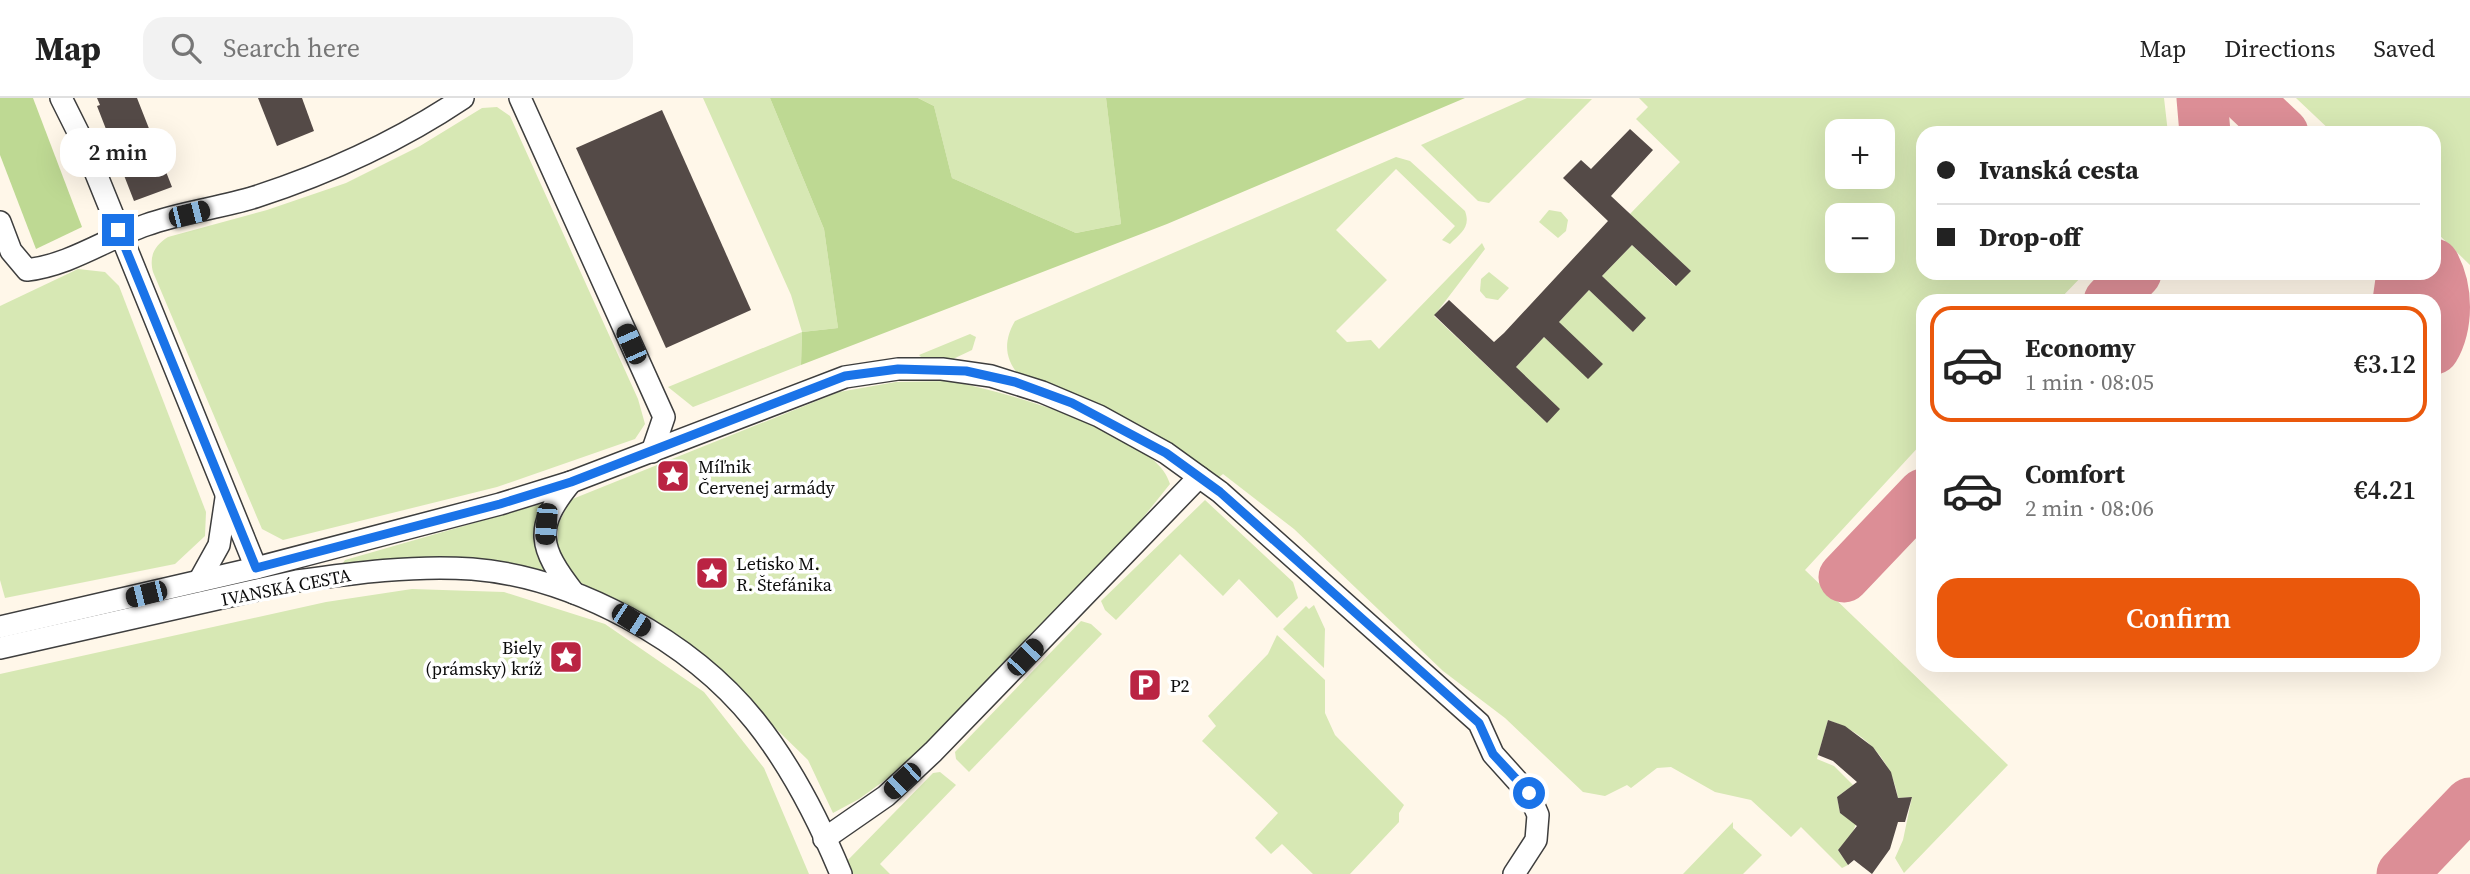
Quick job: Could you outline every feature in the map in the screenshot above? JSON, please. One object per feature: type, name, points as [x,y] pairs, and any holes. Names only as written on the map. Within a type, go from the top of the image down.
[{"type":"street","points":[[61,98],[84,144],[256,568],[241,594]]},
{"type":"street","points":[[0,222],[11,251],[27,270],[47,267],[146,225],[254,197],[353,160],[432,119],[463,98]]},
{"type":"street","points":[[520,98],[664,417],[652,452]]},
{"type":"street","name":"IVANSKÁ CESTA","points":[[0,627],[256,568],[500,504],[571,482],[652,452],[845,376],[898,369],[942,369],[1015,382],[1099,416],[1166,453],[1220,492],[1479,723],[1493,754],[1529,793],[1538,815],[1536,840],[1514,874]]},
{"type":"street","points":[[664,417],[708,430]]},
{"type":"street","points":[[824,839],[886,796],[933,752],[1199,477]]},
{"type":"street","name":"IVANSKÁ CESTA","points":[[571,482],[554,503],[546,524],[545,538],[552,564],[574,593]]},
{"type":"street","points":[[200,581],[219,545],[226,497]]},
{"type":"street","name":"IVANSKÁ CESTA","points":[[0,648],[241,594],[347,574],[439,568],[507,574],[574,593],[631,620],[684,655],[733,696],[782,758],[841,874]]},
{"type":"green space","points":[[0,98],[33,98],[82,227],[36,249],[0,155]]},
{"type":"green space","points":[[703,98],[770,98],[824,229],[838,328],[802,332],[791,295]]},
{"type":"green space","points":[[770,98],[918,98],[934,106],[952,178],[1076,233],[1121,224],[1106,98],[1465,98],[1167,224],[801,365],[802,332],[838,328],[824,229]]},
{"type":"green space","points":[[918,98],[1106,98],[1121,224],[1076,233],[952,178],[934,106]]},
{"type":"green space","points":[[1527,98],[1592,99],[1489,203],[1478,201],[1421,145]]},
{"type":"green space","points":[[1639,98],[2164,98],[2167,126],[1916,126],[1916,280],[2078,280],[2065,294],[1916,294],[1916,450],[1805,570],[2008,765],[1904,873],[1895,858],[1903,840],[1912,797],[1898,798],[1889,771],[1875,749],[1842,725],[1828,720],[1817,759],[1834,766],[1853,785],[1837,797],[1840,813],[1856,824],[1852,834],[1838,850],[1848,865],[1842,868],[1801,827],[1791,837],[1751,800],[1715,792],[1671,767],[1657,768],[1631,788],[1627,785],[1605,796],[1583,792],[1505,718],[1443,671],[1294,529],[1223,474],[1218,478],[1143,427],[1101,406],[1018,374],[1008,355],[1007,342],[1015,321],[1396,157],[1410,161],[1465,211],[1466,226],[1450,244],[1442,240],[1455,226],[1396,169],[1336,230],[1387,280],[1336,331],[1347,342],[1371,340],[1379,349],[1482,243],[1485,249],[1434,316],[1547,423],[1516,367],[1544,337],[1588,378],[1559,322],[1589,290],[1633,332],[1645,318],[1602,276],[1632,245],[1675,286],[1690,271],[1630,214],[1680,162],[1636,119],[1648,107]]},
{"type":"green space","points":[[2296,98],[2470,98],[2470,265],[2441,237],[2441,126],[2326,126]]},
{"type":"green space","points":[[497,107],[510,116],[638,399],[645,424],[635,439],[497,487],[283,540],[262,529],[153,272],[154,252],[168,237],[267,210],[346,183],[420,146],[482,108]]},
{"type":"green space","points":[[1549,210],[1561,212],[1568,220],[1566,231],[1558,238],[1539,222]]},
{"type":"green space","points":[[78,269],[105,272],[119,286],[206,512],[205,536],[175,564],[5,598],[0,580],[0,306]]},
{"type":"green space","points":[[1489,272],[1509,288],[1498,300],[1486,298],[1480,291],[1481,279]]},
{"type":"green space","points":[[802,332],[801,365],[693,407],[668,387]]},
{"type":"green space","points":[[970,334],[976,337],[972,350],[953,359],[922,358],[919,355]]},
{"type":"green space","points":[[950,381],[1038,404],[1108,431],[1159,465],[1170,484],[1117,550],[917,757],[859,799],[833,813],[808,760],[691,646],[578,581],[557,560],[558,525],[570,500],[839,392],[896,382]]},
{"type":"green space","points":[[1205,500],[1293,582],[1298,598],[1277,618],[1239,579],[1223,596],[1180,554],[1116,620],[1105,610],[1101,601]]},
{"type":"green space","points":[[548,502],[536,538],[537,556],[547,573],[446,560],[397,559],[345,565],[343,563],[345,560]]},
{"type":"green space","points":[[412,589],[504,592],[605,624],[704,692],[764,768],[809,874],[0,874],[0,674],[326,602]]},
{"type":"green space","points":[[1314,605],[1325,629],[1324,668],[1283,629],[1306,606],[1309,609]]},
{"type":"green space","points":[[1081,621],[1091,624],[1102,634],[969,772],[956,759],[955,752]]},
{"type":"green space","points":[[1277,635],[1325,680],[1325,713],[1335,735],[1404,805],[1399,813],[1399,822],[1350,874],[1313,874],[1282,844],[1271,854],[1255,838],[1278,813],[1202,741],[1216,726],[1208,716],[1268,654]]},
{"type":"green space","points":[[940,772],[956,785],[880,864],[890,874],[852,874],[847,861],[933,773]]},
{"type":"green space","points":[[1733,822],[1733,828],[1762,855],[1743,874],[1683,874]]},
{"type":"building","points":[[97,98],[137,98],[172,187],[134,201],[97,106],[100,105]]},
{"type":"building","points":[[258,98],[302,98],[314,131],[277,146]]},
{"type":"building","points":[[662,110],[751,310],[666,348],[576,148]]},
{"type":"building","points":[[1630,129],[1653,150],[1611,196],[1691,271],[1676,286],[1632,245],[1602,276],[1646,318],[1633,332],[1589,290],[1559,322],[1603,364],[1588,379],[1544,337],[1516,367],[1560,409],[1547,423],[1434,315],[1449,300],[1494,342],[1504,333],[1608,221],[1563,178],[1581,160],[1591,169]]},
{"type":"building","points":[[1828,720],[1845,726],[1873,747],[1891,772],[1898,798],[1912,797],[1905,822],[1898,822],[1890,849],[1872,874],[1854,860],[1848,865],[1838,850],[1857,826],[1840,813],[1837,797],[1857,782],[1833,761],[1818,755]]},
{"type":"taxiway","points":[[2202,98],[2204,126]]},
{"type":"taxiway","points":[[2246,98],[2276,126]]},
{"type":"taxiway","points":[[2116,294],[2129,280]]},
{"type":"taxiway","points":[[2399,294],[2401,280]]},
{"type":"taxiway","points":[[2441,280],[2444,296],[2441,332]]},
{"type":"taxiway","points":[[1844,577],[1916,501]]},
{"type":"taxiway","points":[[2402,874],[2470,803]]},
{"type":"place","name":"Míľnik Červenej armády","points":[[673,476]]},
{"type":"place","name":"Letisko M. R. Štefánika","points":[[712,573]]},
{"type":"place","name":"Biely (prámsky) kríž","points":[[566,657]]},
{"type":"place","name":"P2","points":[[1145,685]]},
{"type":"route","points":[[118,230],[256,568],[500,504],[571,482],[845,376],[898,369],[966,371],[1015,382],[1072,403],[1144,439],[1220,492],[1479,723],[1493,754],[1529,793]]}]
